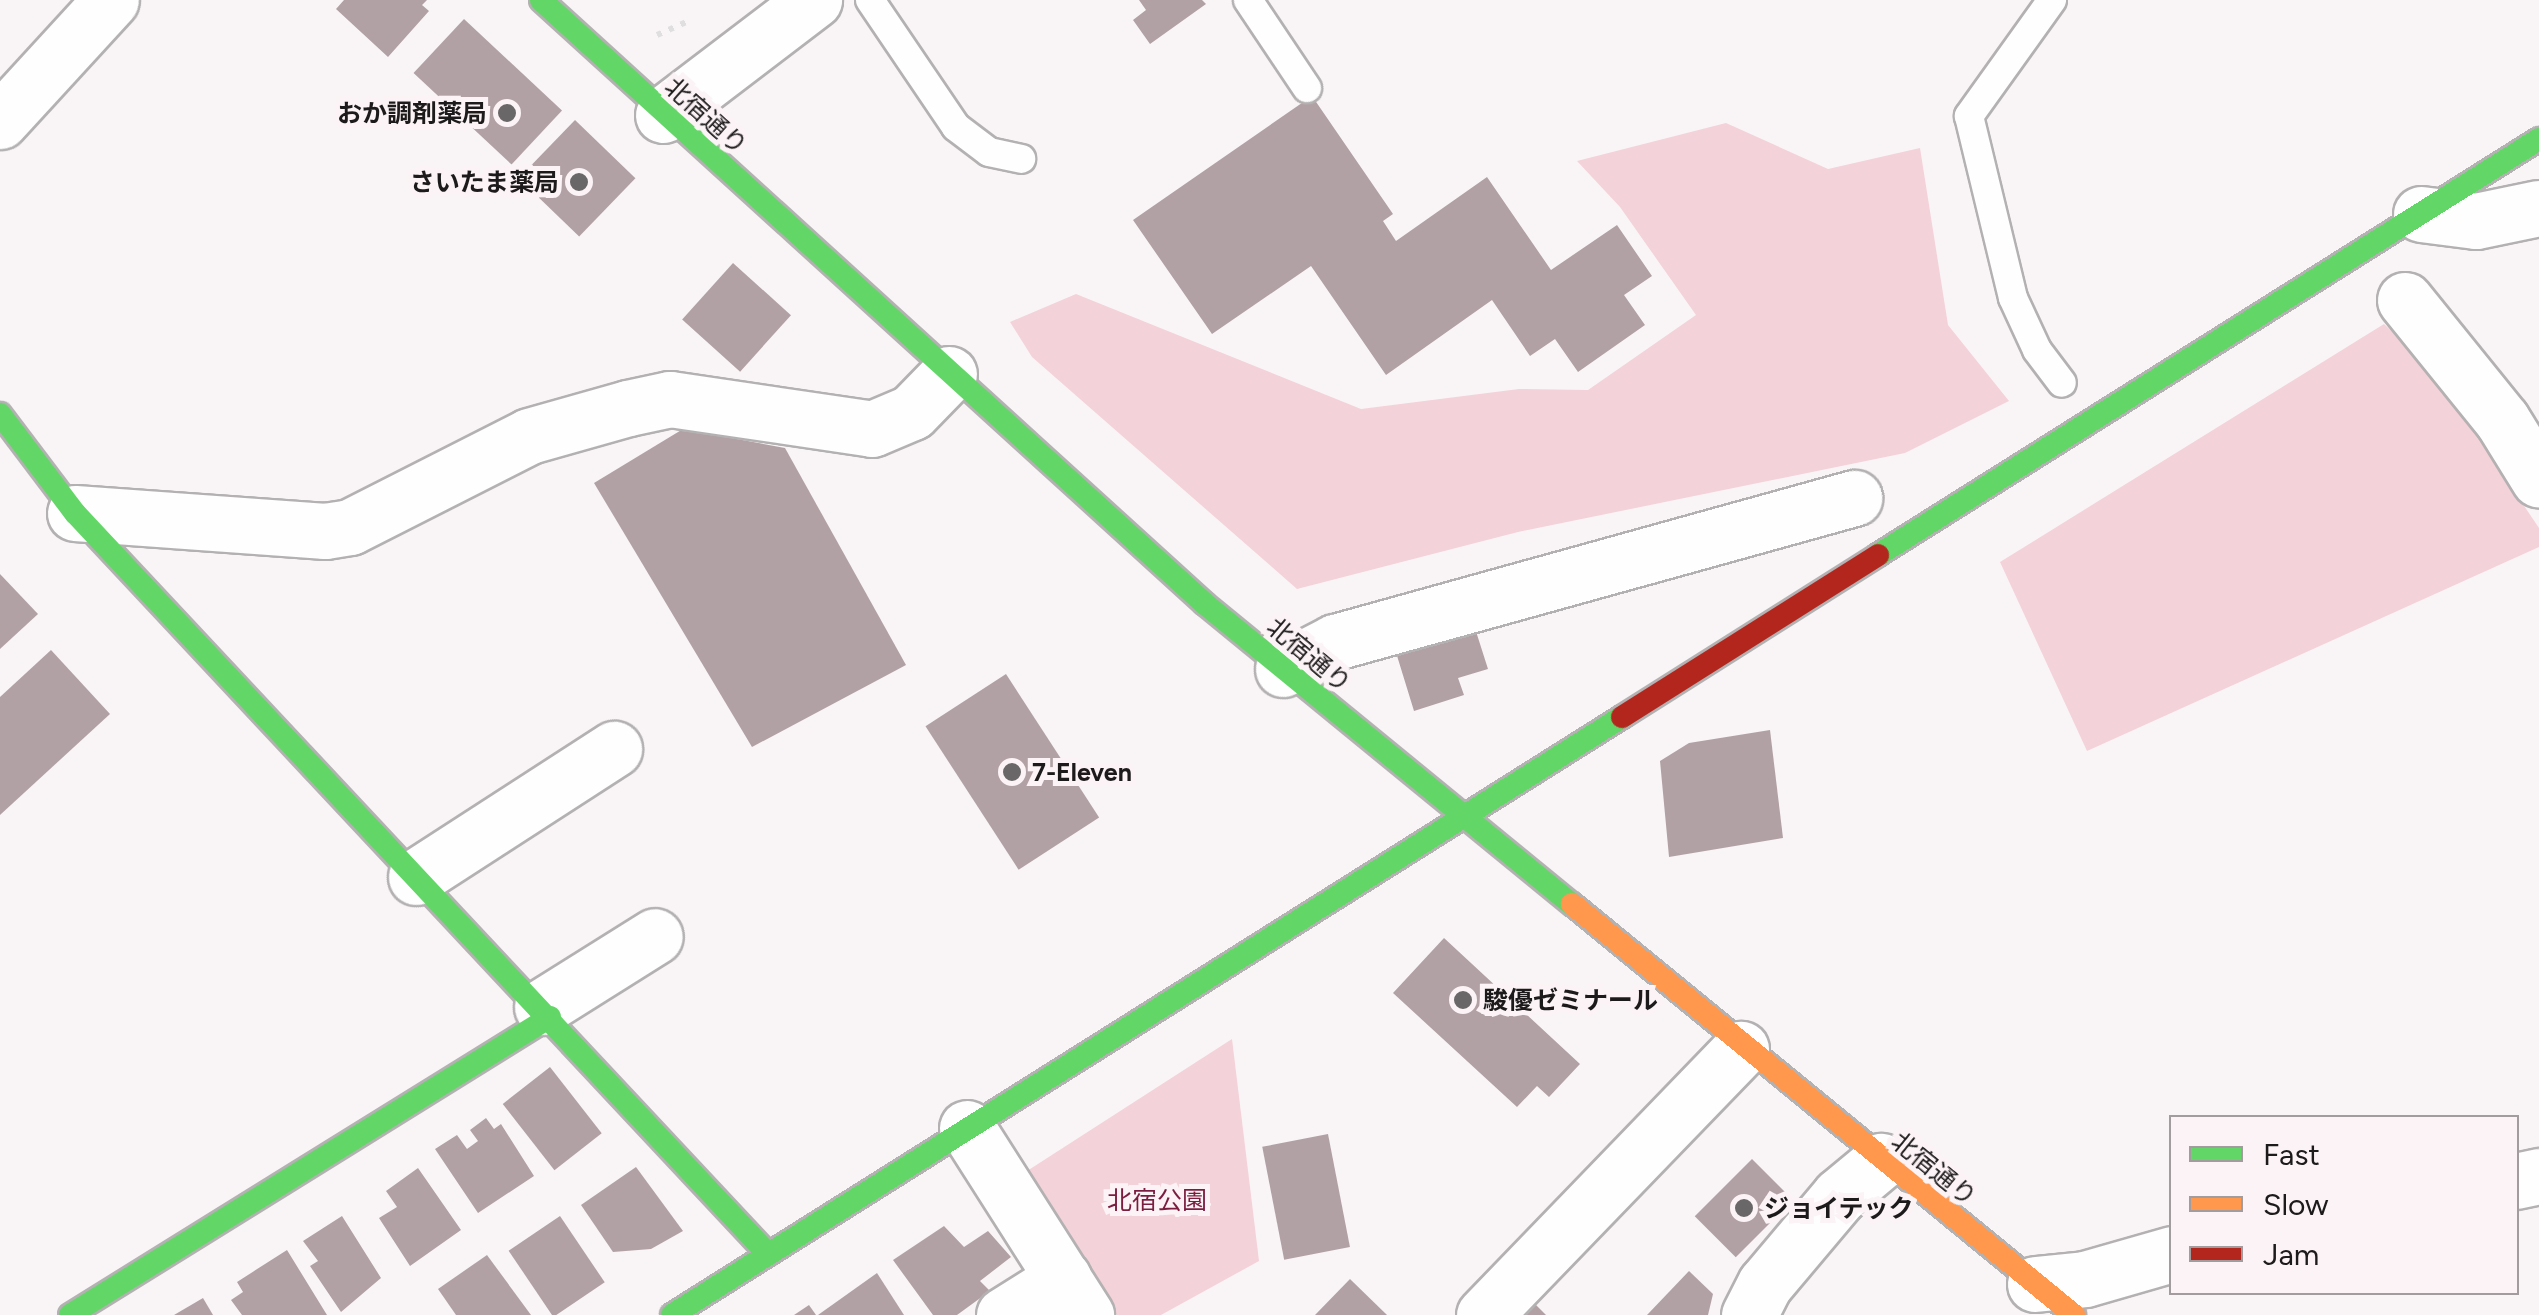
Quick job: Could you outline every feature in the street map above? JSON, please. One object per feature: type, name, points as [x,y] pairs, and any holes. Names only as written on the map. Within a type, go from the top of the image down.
[{"type":"street","points":[[0,121],[112,0]]},
{"type":"street","name":"北宿通り","points":[[541,0],[948,374],[1283,669],[1457,816],[2054,1299]]},
{"type":"street","points":[[663,115],[814,0]]},
{"type":"street","points":[[672,1315],[1457,816],[2539,139]]},
{"type":"street","points":[[2422,214],[2476,221],[2539,208]]},
{"type":"street","points":[[2404,300],[2492,408],[2539,480]]},
{"type":"street","points":[[75,514],[325,532],[350,526],[529,436],[628,408],[670,399],[872,429],[912,412],[948,374]]},
{"type":"street","points":[[0,414],[75,514],[546,1012],[768,1254]]},
{"type":"street","points":[[1283,669],[1335,642],[1854,498]]},
{"type":"street","points":[[416,876],[614,749]]},
{"type":"street","points":[[70,1315],[546,1012],[655,936]]},
{"type":"street","points":[[1484,1315],[1741,1048]]},
{"type":"street","points":[[967,1128],[1075,1296],[1004,1315]]},
{"type":"street","points":[[1748,1315],[1765,1284],[1838,1196],[1881,1162]]},
{"type":"street","points":[[2054,1299],[2085,1279],[2169,1255]]},
{"type":"lane","points":[[870,0],[956,127],[990,152],[1022,160]]},
{"type":"lane","points":[[1248,0],[1307,88]]},
{"type":"lane","points":[[2052,0],[1968,116],[2013,298],[2036,350],[2062,383]]},
{"type":"path","points":[[640,36],[701,15]]},
{"type":"green space","points":[[1726,123],[1828,169],[1920,148],[1948,325],[2009,401],[1905,453],[1518,532],[1297,589],[1032,357],[1010,322],[1076,294],[1361,409],[1519,389],[1588,390],[1696,315],[1620,207],[1577,161]]},
{"type":"green space","points":[[2384,324],[2432,369],[2539,528],[2539,547],[2087,751],[2000,562]]},
{"type":"green space","name":"北宿公園","points":[[1232,1039],[1259,1261],[1161,1315],[1117,1315],[1027,1171]]},
{"type":"building","points":[[344,0],[427,0],[422,5],[429,11],[388,57],[336,9]]},
{"type":"building","points":[[1139,0],[1202,0],[1206,4],[1150,44],[1133,20],[1146,10]]},
{"type":"building","points":[[464,19],[562,110],[512,165],[414,73]]},
{"type":"building","points":[[1312,96],[1393,214],[1383,221],[1396,241],[1487,177],[1551,270],[1617,225],[1652,276],[1624,295],[1645,325],[1578,372],[1555,339],[1530,356],[1492,300],[1386,375],[1311,266],[1212,334],[1133,220]]},
{"type":"building","points":[[575,120],[635,178],[579,237],[519,178]]},
{"type":"building","points":[[733,263],[791,315],[740,372],[682,319]]},
{"type":"building","points":[[683,429],[785,448],[906,665],[752,747],[594,483]]},
{"type":"building","points":[[0,574],[38,614],[0,649]]},
{"type":"building","points":[[1473,622],[1488,669],[1458,678],[1464,695],[1414,711],[1394,646]]},
{"type":"building","points":[[51,650],[110,714],[0,815],[0,697]]},
{"type":"building","name":"7-Eleven","points":[[1006,674],[1099,817],[1019,870],[925,726]]},
{"type":"building","points":[[1770,730],[1783,838],[1669,857],[1660,761],[1689,743]]},
{"type":"building","points":[[1444,938],[1580,1064],[1549,1097],[1537,1086],[1517,1107],[1393,993]]},
{"type":"building","points":[[550,1067],[602,1133],[554,1170],[503,1104]]},
{"type":"building","points":[[486,1118],[494,1129],[501,1124],[534,1176],[478,1213],[435,1149],[457,1135],[467,1149],[478,1141],[470,1130]]},
{"type":"building","points":[[1328,1134],[1350,1247],[1284,1260],[1262,1147]]},
{"type":"building","name":"ジョイテック","points":[[1752,1159],[1793,1200],[1736,1257],[1695,1216]]},
{"type":"building","points":[[636,1167],[683,1231],[651,1249],[613,1252],[581,1205]]},
{"type":"building","points":[[418,1168],[461,1230],[410,1266],[379,1218],[397,1207],[386,1191]]},
{"type":"building","points":[[342,1216],[381,1278],[341,1312],[310,1266],[318,1261],[303,1241]]},
{"type":"building","points":[[560,1216],[605,1282],[552,1315],[509,1251]]},
{"type":"building","points":[[944,1226],[964,1247],[988,1231],[1011,1257],[980,1281],[990,1291],[957,1315],[933,1315],[893,1260]]},
{"type":"building","points":[[287,1250],[327,1315],[242,1315],[231,1300],[243,1292],[237,1282]]},
{"type":"building","points":[[487,1255],[531,1315],[456,1315],[438,1289]]},
{"type":"building","points":[[1689,1271],[1713,1294],[1708,1315],[1647,1315]]},
{"type":"building","points":[[877,1273],[904,1315],[818,1315]]},
{"type":"building","points":[[1350,1279],[1387,1315],[1315,1315]]},
{"type":"building","points":[[203,1298],[213,1315],[174,1315]]},
{"type":"building","points":[[1532,1301],[1546,1315],[1517,1315]]},
{"type":"building","points":[[809,1305],[816,1315],[794,1315]]},
{"type":"traffic: fast","points":[[541,0],[1205,604],[1572,904]]},
{"type":"traffic: fast","points":[[1878,555],[2539,139]]},
{"type":"traffic: fast","points":[[0,414],[75,513],[768,1254]]},
{"type":"traffic: fast","points":[[672,1315],[1622,717]]},
{"type":"traffic: fast","points":[[70,1315],[550,1017]]},
{"type":"traffic: slow","points":[[1572,904],[2074,1315]]},
{"type":"traffic: jam","points":[[1622,717],[1878,555]]},
{"type":"place","name":"おか調剤薬局","points":[[507,113]]},
{"type":"place","name":"さいたま薬局","points":[[579,182]]},
{"type":"place","name":"7-Eleven","points":[[1012,772]]},
{"type":"place","name":"駿優ゼミナール","points":[[1463,1000]]},
{"type":"place","name":"ジョイテック","points":[[1744,1208]]}]
